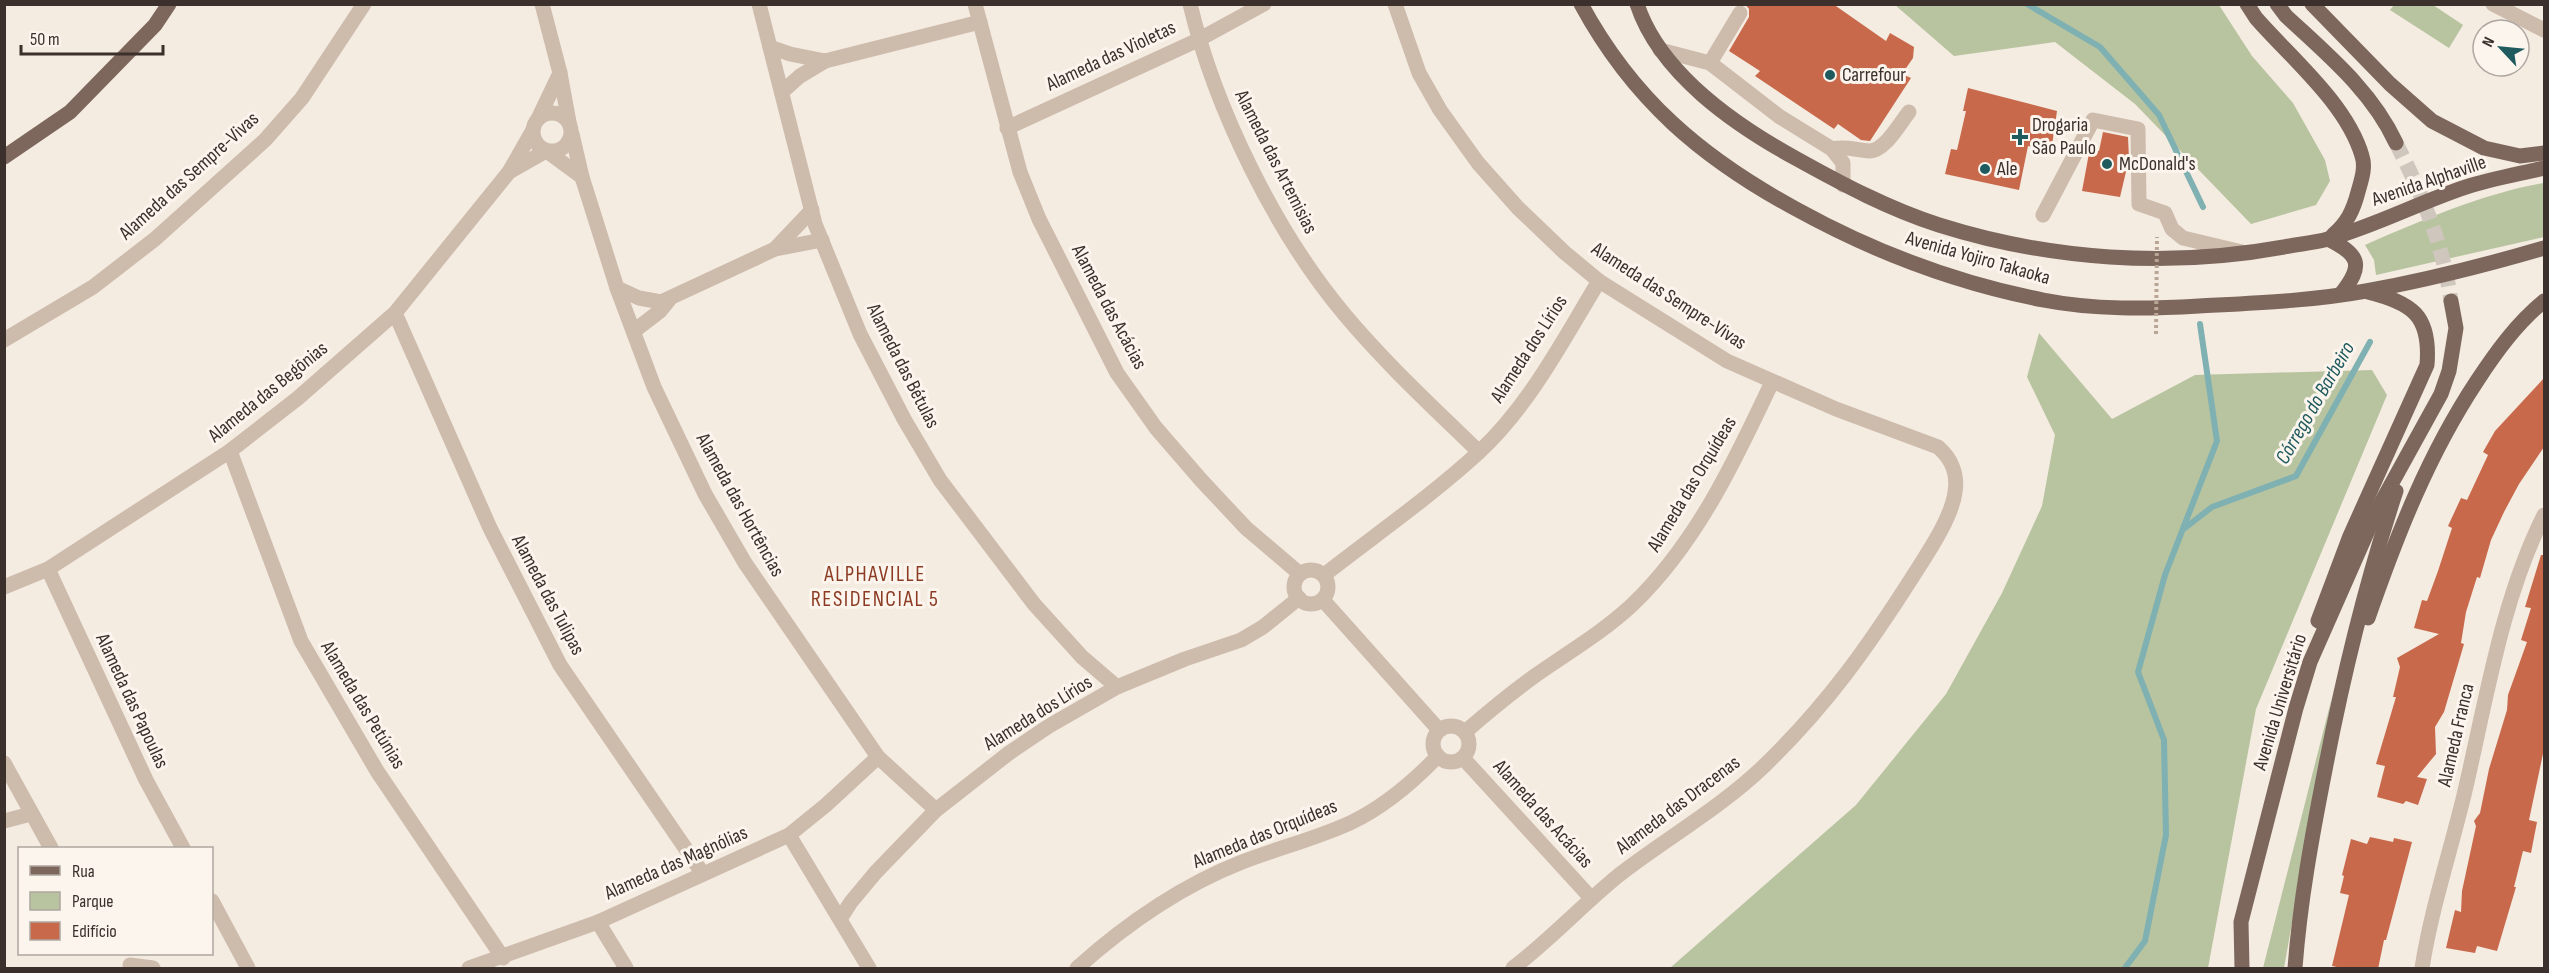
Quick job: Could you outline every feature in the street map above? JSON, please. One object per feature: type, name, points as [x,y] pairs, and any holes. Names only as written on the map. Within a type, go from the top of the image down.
[{"type":"main road","points":[[4,156],[70,112],[155,25],[169,4]]},
{"type":"main road","name":"Avenida Yojiro Takaoka","points":[[1581,4],[1608,52],[1640,92],[1688,138],[1724,167],[1818,221],[1922,268],[2046,300],[2110,307],[2170,308],[2269,303],[2364,291],[2544,248]]},
{"type":"main road","name":"Avenida Yojiro Takaoka","points":[[1636,4],[1643,24],[1660,50],[1715,106],[1762,140],[1843,185],[1939,225],[2041,250],[2130,258],[2209,258],[2328,239]]},
{"type":"main road","points":[[2247,4],[2263,26],[2330,100],[2351,130],[2363,158],[2362,177],[2353,209],[2345,224],[2328,239],[2348,250],[2355,257],[2357,267],[2354,277],[2341,294]]},
{"type":"main road","points":[[2277,4],[2286,16],[2363,90],[2386,122],[2396,143]]},
{"type":"main road","points":[[2312,4],[2390,84],[2432,121],[2484,148],[2520,156],[2544,153]]},
{"type":"main road","name":"Avenida Alphaville","points":[[2328,239],[2468,186],[2544,168]]},
{"type":"main road","points":[[2310,662],[2317,624],[2328,590],[2379,469],[2427,365],[2429,342],[2416,314],[2398,300],[2364,291]]},
{"type":"main road","name":"Avenida Universitário","points":[[2242,969],[2241,922],[2310,662],[2377,510],[2441,394],[2449,371],[2456,328],[2451,301]]},
{"type":"main road","points":[[2337,706],[2404,518],[2430,460],[2461,405],[2494,354],[2531,312],[2544,301]]},
{"type":"main road","name":"Avenida Universitário","points":[[2295,969],[2298,921],[2337,706],[2374,559],[2405,462]]},
{"type":"street","name":"Alameda das Sempre-Vivas","points":[[4,340],[93,286],[155,239],[265,140],[302,98],[364,4]]},
{"type":"street","name":"Alameda das Hortências","points":[[542,4],[560,73],[582,177],[617,288],[654,387],[705,494],[733,543],[794,638],[878,757],[936,810]]},
{"type":"street","name":"Alameda das Bétulas","points":[[759,4],[812,210],[822,240],[860,334],[904,419],[940,480],[1034,604],[1082,657],[1118,687]]},
{"type":"street","name":"Alameda das Acácias","points":[[975,4],[1020,172],[1039,219],[1117,372],[1156,428],[1201,480],[1246,528],[1300,574]]},
{"type":"street","name":"Alameda das Artemisias","points":[[1190,4],[1198,39],[1224,107],[1267,200],[1303,258],[1346,316],[1479,452]]},
{"type":"street","name":"Alameda das Violetas","points":[[1007,128],[1198,39],[1264,4]]},
{"type":"street","name":"Alameda das Sempre-Vivas","points":[[1395,4],[1419,73],[1440,110],[1478,163],[1564,252],[1599,280],[1727,361],[1772,382],[1938,447],[1948,456],[1955,474]]},
{"type":"street","points":[[2493,4],[2544,30]]},
{"type":"street","points":[[1710,63],[1740,13]]},
{"type":"street","points":[[782,92],[800,76],[825,61],[980,22]]},
{"type":"street","points":[[770,47],[790,54],[825,61]]},
{"type":"street","points":[[1660,50],[1710,63],[1780,117],[1832,149],[1843,163],[1843,185]]},
{"type":"street","points":[[560,73],[536,125],[536,143],[582,177]]},
{"type":"street","points":[[1832,149],[1846,147],[1872,151],[1881,147],[1909,112]]},
{"type":"street","points":[[536,125],[543,115],[554,113],[560,114],[571,128],[564,148],[548,151]]},
{"type":"street","points":[[2043,215],[2093,120],[2138,129],[2139,204],[2165,213],[2172,230],[2183,238],[2247,253]]},
{"type":"street","name":"Alameda das Begônias","points":[[4,587],[48,569],[230,451],[298,398],[395,313],[509,172],[536,125]]},
{"type":"street","name":"Alameda das Begônias","points":[[509,172],[548,151]]},
{"type":"street","points":[[775,249],[812,210]]},
{"type":"street","points":[[617,288],[639,298],[661,303],[775,249],[822,240]]},
{"type":"street","name":"Alameda dos Lírios","points":[[1324,575],[1479,452],[1508,420],[1541,377],[1599,280]]},
{"type":"street","points":[[634,331],[669,300]]},
{"type":"street","name":"Alameda das Tulipas","points":[[395,313],[490,528],[560,665],[703,874]]},
{"type":"street","name":"Alameda das Orquídeas","points":[[1465,732],[1504,699],[1599,632],[1632,605],[1665,570],[1690,536],[1719,488],[1772,382]]},
{"type":"street","name":"Alameda das Petúnias","points":[[230,451],[301,641],[377,771],[503,958]]},
{"type":"street","name":"Alameda das Dracenas","points":[[1513,969],[1565,925],[1591,898],[1714,808],[1762,768],[1811,720],[1862,654],[1930,549],[1950,508],[1955,492],[1955,474]]},
{"type":"street","name":"Alameda Franca","points":[[2422,969],[2426,940],[2446,870],[2512,593],[2532,539],[2544,515]]},
{"type":"street","name":"Alameda das Papoulas","points":[[48,569],[146,780],[182,847]]},
{"type":"street","points":[[1312,570],[1324,575],[1328,588],[1323,600],[1310,604],[1299,598],[1294,586],[1300,574],[1312,570]]},
{"type":"street","name":"Alameda dos Lírios","points":[[840,919],[876,872],[936,810],[1009,753],[1049,726],[1118,687],[1185,659],[1242,640],[1263,627],[1299,598]]},
{"type":"street","points":[[1323,600],[1440,730]]},
{"type":"street","points":[[1453,726],[1465,732],[1470,746],[1463,758],[1450,763],[1438,756],[1433,743],[1440,730],[1453,726]]},
{"type":"street","name":"Alameda das Orquídeas","points":[[1077,969],[1110,939],[1156,907],[1206,879],[1242,862],[1353,822],[1414,781],[1438,756]]},
{"type":"street","name":"Alameda das Magnólias","points":[[469,969],[598,922],[789,835],[826,805],[878,757]]},
{"type":"street","name":"Alameda das Acácias","points":[[1463,758],[1591,898]]},
{"type":"street","points":[[4,763],[50,847]]},
{"type":"street","points":[[4,821],[31,814]]},
{"type":"street","points":[[789,835],[869,969]]},
{"type":"street","points":[[213,903],[248,969]]},
{"type":"street","points":[[598,922],[626,969]]},
{"type":"street","points":[[128,963],[153,969]]},
{"type":"path","points":[[2156,334],[2157,237]]},
{"type":"green space","points":[[1895,5],[2219,5],[2252,56],[2293,103],[2325,160],[2330,181],[2316,205],[2251,224],[2135,104],[2055,42],[1954,56]]},
{"type":"green space","points":[[2394,5],[2433,5],[2463,25],[2449,48],[2390,10]]},
{"type":"green space","points":[[2544,183],[2544,237],[2376,275],[2374,260],[2365,245],[2475,201]]},
{"type":"green space","points":[[2039,333],[2112,419],[2195,375],[2372,370],[2387,395],[2256,709],[2208,968],[1670,968],[1856,805],[1946,694],[2002,593],[2042,506],[2055,435],[2027,377]]},
{"type":"green space","points":[[2332,697],[2284,968],[2263,968]]},
{"type":"building","name":"Carrefour","points":[[1745,4],[1833,4],[1886,41],[1890,33],[1914,47],[1913,58],[1902,74],[1911,78],[1870,141],[1861,140],[1838,124],[1834,129],[1755,76],[1760,71],[1729,51],[1749,17],[1749,9]]},
{"type":"building","points":[[1968,88],[2057,111],[2051,152],[2028,146],[2019,190],[1945,174],[1951,149],[1957,150],[1966,111],[1963,111]]},
{"type":"building","name":"McDonald's","points":[[2103,132],[2128,137],[2129,159],[2120,197],[2082,191],[2090,148],[2099,151]]},
{"type":"building","points":[[2544,378],[2544,447],[2519,484],[2504,512],[2491,540],[2480,578],[2477,577],[2466,612],[2461,643],[2464,644],[2444,712],[2435,727],[2436,754],[2417,777],[2427,779],[2418,805],[2406,801],[2403,804],[2377,797],[2385,766],[2376,764],[2396,697],[2393,697],[2400,667],[2397,658],[2439,634],[2414,628],[2422,600],[2427,601],[2438,571],[2452,528],[2448,526],[2461,498],[2467,500],[2488,455],[2483,452],[2495,431]]},
{"type":"building","points":[[2541,555],[2544,555],[2544,749],[2529,820],[2537,822],[2531,853],[2523,851],[2514,887],[2516,887],[2497,951],[2477,946],[2475,953],[2446,948],[2455,910],[2461,912],[2462,891],[2476,826],[2474,821],[2480,813],[2489,769],[2507,710],[2508,695],[2527,642],[2521,640],[2531,608],[2525,607]]},
{"type":"building","points":[[2370,837],[2393,842],[2394,838],[2412,842],[2378,969],[2347,969],[2332,966],[2349,895],[2340,893],[2351,839],[2367,844]]},
{"type":"waterway","points":[[2027,4],[2100,47],[2159,115],[2203,207]]},
{"type":"waterway","name":"Córrego do Barbeiro","points":[[2125,968],[2145,941],[2166,835],[2164,740],[2138,672],[2165,575],[2217,441],[2200,324]]},
{"type":"waterway","name":"Córrego do Barbeiro","points":[[2185,528],[2212,507],[2296,476],[2370,342]]},
{"type":"tunnel","points":[[2396,143],[2437,239],[2451,301]]},
{"type":"place","name":"Carrefour","points":[[1830,75]]},
{"type":"place","name":"Drogaria São Paulo","points":[[2020,137]]},
{"type":"place","name":"McDonald's","points":[[2107,164]]},
{"type":"place","name":"Ale","points":[[1985,169]]},
{"type":"district","name":"ALPHAVILLE RESIDENCIAL 5","points":[[875,586]]}]
